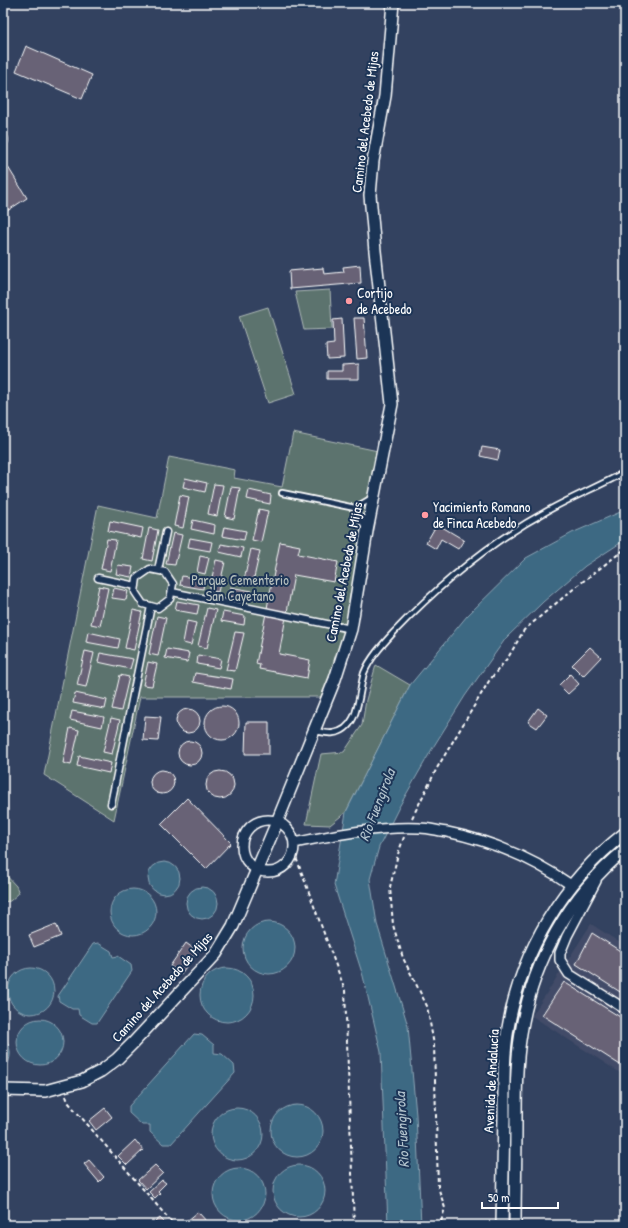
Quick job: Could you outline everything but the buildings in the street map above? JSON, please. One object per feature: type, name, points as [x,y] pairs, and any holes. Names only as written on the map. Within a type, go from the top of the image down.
[{"type":"street","name":"Camino del Acebedo de Mijas","points":[[3,1090],[45,1091],[82,1081],[101,1071],[117,1059],[133,1043],[216,954],[233,926],[336,678],[351,629],[392,404],[370,195],[373,160],[385,96],[393,3]]},
{"type":"street","points":[[158,570],[166,532]]},
{"type":"street","points":[[150,569],[158,570],[165,572],[173,584],[170,600],[158,608],[143,604],[135,592],[137,578],[150,569]]},
{"type":"street","points":[[98,578],[136,586]]},
{"type":"street","points":[[172,592],[351,629]]},
{"type":"street","points":[[111,804],[151,606]]},
{"type":"street","points":[[270,820],[284,826],[291,835],[293,847],[288,863],[282,868],[269,872],[257,870],[247,861],[243,853],[242,842],[245,833],[251,827],[258,822],[270,820]]},
{"type":"street","points":[[293,847],[327,836],[393,828],[421,828],[491,843],[517,853],[548,869],[571,885]]},
{"type":"street","name":"Avenida de Andalucía","points":[[502,1225],[505,1059],[508,1030],[513,1004],[521,977],[531,952],[554,909],[571,885],[609,846],[625,833]]},
{"type":"street","name":"Avenida de Andalucía","points":[[515,1225],[518,1060],[520,1034],[533,983],[543,957],[565,915],[581,894],[625,850]]},
{"type":"street","points":[[600,874],[567,936],[560,953],[560,960],[569,974],[625,1009]]},
{"type":"lane","points":[[315,731],[332,734],[343,730],[354,719],[365,673],[373,657],[394,632],[464,567],[501,538],[549,509],[610,481],[625,472]]},
{"type":"lane","points":[[282,493],[355,508],[374,497]]},
{"type":"lane","points":[[355,508],[368,531]]},
{"type":"path","points":[[440,1225],[445,1208],[438,1188],[434,1045],[428,1006],[403,958],[393,925],[390,887],[398,854],[408,828],[441,762],[489,681],[509,656],[524,630],[625,549]]},
{"type":"path","points":[[293,847],[345,990],[354,1225]]},
{"type":"path","points":[[63,1087],[68,1102],[174,1225]]},
{"type":"shaded area","points":[[591,924],[625,946],[625,1076],[532,1016]]},
{"type":"green space","points":[[330,290],[332,329],[304,330],[295,292]]},
{"type":"green space","points":[[268,307],[296,394],[268,403],[239,316]]},
{"type":"green space","name":"Parque Cementerio San Cayetano","points":[[293,433],[378,451],[366,509],[346,629],[322,697],[140,697],[114,820],[44,775],[98,505],[157,518],[169,457],[235,470],[234,478],[282,487]]},
{"type":"green space","points":[[376,665],[410,685],[346,812],[330,825],[306,824],[321,754],[344,752],[362,725],[366,700]]},
{"type":"green space","points":[[3,872],[16,886],[19,893],[10,901],[3,902]]},
{"type":"water","name":"Rio Fuengirola","points":[[625,510],[625,540],[585,566],[543,602],[506,638],[465,696],[432,749],[399,807],[379,847],[370,879],[377,924],[408,1026],[416,1115],[421,1225],[388,1225],[381,1052],[363,976],[334,885],[346,812],[410,685],[467,616],[526,558],[572,533]]},
{"type":"water","points":[[161,862],[167,862],[177,869],[180,878],[179,884],[173,891],[167,894],[161,894],[151,887],[148,881],[148,875],[155,865]]},
{"type":"water","points":[[202,887],[211,890],[215,894],[218,903],[215,912],[211,916],[202,919],[193,916],[189,912],[186,903],[189,894],[193,890]]},
{"type":"water","points":[[133,889],[146,893],[152,899],[156,912],[152,925],[146,931],[133,935],[120,931],[114,925],[110,912],[114,899],[120,893]]},
{"type":"water","points":[[269,922],[283,926],[291,934],[295,948],[291,962],[283,970],[269,974],[255,970],[247,962],[243,948],[247,934],[255,926]]},
{"type":"water","points":[[98,943],[111,951],[113,957],[118,956],[131,965],[132,971],[97,1023],[92,1023],[79,1015],[78,1009],[72,1009],[59,1001],[58,996],[93,944]]},
{"type":"water","points":[[27,968],[35,968],[44,972],[50,978],[54,991],[50,1004],[44,1010],[35,1014],[27,1014],[18,1010],[12,1004],[8,995],[8,987],[12,978],[18,972]]},
{"type":"water","points":[[222,968],[232,968],[242,972],[250,980],[254,990],[254,1000],[250,1010],[242,1018],[232,1022],[222,1022],[212,1018],[204,1010],[200,1000],[200,990],[204,980],[212,972]]},
{"type":"water","points":[[36,1019],[44,1019],[53,1023],[59,1029],[63,1042],[59,1055],[53,1061],[44,1065],[36,1065],[27,1061],[21,1055],[17,1046],[17,1038],[21,1029],[27,1023]]},
{"type":"water","points":[[194,1034],[202,1035],[214,1045],[214,1053],[222,1054],[234,1065],[235,1073],[171,1144],[163,1144],[150,1132],[150,1125],[142,1125],[129,1113],[129,1106]]},
{"type":"water","points":[[3,1036],[10,1049],[10,1057],[3,1070]]},
{"type":"water","points":[[297,1105],[307,1107],[315,1113],[321,1121],[323,1131],[321,1141],[315,1149],[307,1155],[297,1157],[287,1155],[279,1149],[273,1141],[271,1131],[273,1121],[279,1113],[287,1107]]},
{"type":"water","points":[[237,1108],[247,1110],[255,1116],[261,1124],[263,1134],[261,1144],[255,1152],[247,1158],[237,1160],[227,1158],[219,1152],[213,1144],[211,1134],[213,1124],[219,1116],[227,1110]]},
{"type":"water","points":[[299,1165],[309,1167],[317,1173],[323,1181],[325,1191],[323,1201],[317,1209],[309,1215],[299,1217],[289,1215],[281,1209],[275,1201],[273,1191],[275,1181],[281,1173],[289,1167]]},
{"type":"water","points":[[239,1168],[249,1170],[257,1176],[263,1184],[265,1194],[263,1204],[257,1212],[249,1218],[239,1220],[229,1218],[221,1212],[215,1204],[213,1194],[215,1184],[221,1176],[229,1170]]},
{"type":"place","name":"Cortijo de Acebedo","points":[[349,301]]},
{"type":"place","name":"Yacimiento Romano de Finca Acebedo","points":[[425,515]]}]
